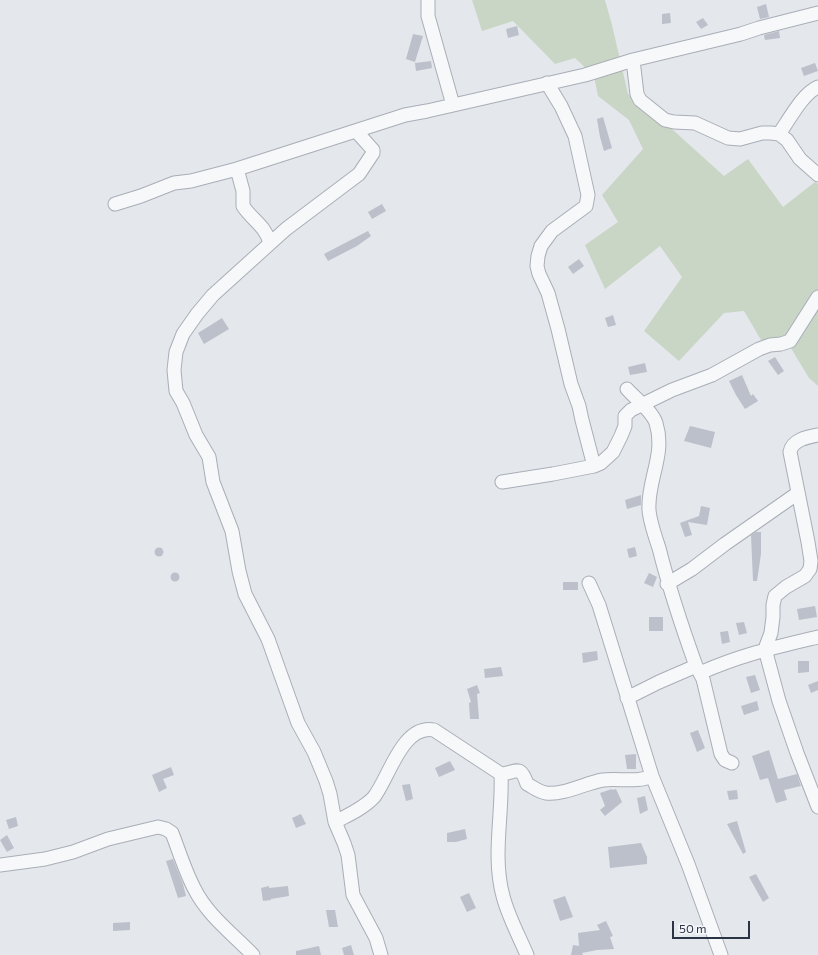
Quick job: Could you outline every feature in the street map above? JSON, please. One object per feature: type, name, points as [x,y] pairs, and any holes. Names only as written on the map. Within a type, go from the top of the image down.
[{"type":"street","points":[[428,0],[428,16],[453,105]]},
{"type":"street","points":[[115,204],[174,183],[191,181],[237,169],[405,115],[585,74],[633,60],[741,34],[818,13]]},
{"type":"street","points":[[633,60],[637,94],[640,100],[665,120],[696,123],[728,138],[740,139],[762,133],[780,134],[787,140],[800,159],[818,175]]},
{"type":"street","points":[[547,83],[561,106],[575,136],[588,201],[586,206],[552,231],[542,246],[538,256],[537,266],[548,293],[554,314],[571,384],[579,406],[594,466]]},
{"type":"street","points":[[780,134],[804,97],[813,89],[818,87]]},
{"type":"street","points":[[356,131],[373,150],[373,153],[359,174],[286,229],[213,295],[183,334],[176,352],[174,370],[176,391],[183,403],[196,435],[209,457],[213,482],[232,531],[239,571],[245,594],[268,640],[298,723],[314,752],[326,781],[335,822],[348,855],[353,895],[373,931],[381,955]]},
{"type":"street","points":[[237,169],[243,192],[243,206],[261,225],[270,243]]},
{"type":"street","points":[[502,482],[554,474],[594,466],[601,463],[613,452],[622,436],[626,416],[631,410],[672,390],[712,376],[759,349],[790,341],[818,297]]},
{"type":"street","points":[[627,389],[642,404],[656,422],[658,430],[659,453],[649,498],[649,511],[668,584],[710,705],[721,754],[725,760],[732,764]]},
{"type":"street","points":[[818,435],[795,443],[791,447],[790,452],[808,542],[811,561],[810,569],[805,576],[786,587],[775,596],[773,605],[772,633],[765,649],[779,701],[818,807]]},
{"type":"street","points":[[668,584],[692,569],[744,530],[798,493]]},
{"type":"street","points":[[589,583],[600,605],[627,698],[652,776],[685,857],[721,955]]},
{"type":"street","points":[[627,698],[659,682],[765,649],[818,637]]},
{"type":"street","points":[[335,822],[367,804],[374,797],[380,789],[405,743],[421,731],[427,729],[434,730],[448,741],[501,774],[507,774],[513,770],[524,774],[527,784],[539,791],[547,793],[557,792],[603,780],[644,780],[652,776]]},
{"type":"street","points":[[501,774],[502,791],[498,840],[499,872],[503,896],[527,955]]},
{"type":"street","points":[[0,865],[45,859],[125,834],[158,827],[166,829],[172,833],[194,888],[208,909],[253,955]]},
{"type":"green space","points":[[472,0],[605,0],[628,94],[673,130],[724,176],[748,159],[783,207],[815,182],[818,184],[818,386],[809,378],[786,340],[761,340],[744,311],[724,313],[679,361],[644,331],[682,277],[660,246],[605,289],[585,245],[618,222],[602,195],[643,149],[629,120],[598,96],[594,76],[575,58],[555,64],[513,21],[482,31]]},
{"type":"building","points":[[766,4],[769,17],[760,19],[757,7]]},
{"type":"building","points":[[670,13],[671,23],[662,24],[662,14]]},
{"type":"building","points":[[703,18],[708,25],[701,29],[696,22]]},
{"type":"building","points":[[517,26],[519,35],[508,38],[506,29]]},
{"type":"building","points":[[779,31],[780,38],[765,40],[764,35]]},
{"type":"building","points":[[413,34],[423,36],[415,62],[406,59]]},
{"type":"building","points":[[431,61],[432,68],[416,71],[415,63]]},
{"type":"building","points":[[815,63],[818,71],[804,76],[801,68]]},
{"type":"building","points":[[603,117],[612,148],[604,151],[597,119]]},
{"type":"building","points":[[382,204],[386,211],[372,219],[368,212]]},
{"type":"building","points":[[368,231],[371,236],[357,246],[328,261],[324,254]]},
{"type":"building","points":[[579,259],[584,266],[573,274],[568,267]]},
{"type":"building","points":[[613,315],[616,325],[608,327],[605,318]]},
{"type":"building","points":[[222,318],[229,329],[204,344],[198,333]]},
{"type":"building","points":[[775,357],[784,371],[778,375],[768,361]]},
{"type":"building","points":[[645,363],[647,372],[630,375],[628,367]]},
{"type":"building","points":[[742,375],[751,396],[753,394],[758,401],[745,409],[729,381]]},
{"type":"building","points":[[690,426],[715,432],[711,448],[684,441]]},
{"type":"building","points":[[641,495],[641,505],[627,509],[625,500]]},
{"type":"building","points":[[701,506],[710,508],[707,525],[688,522],[692,535],[685,537],[680,523],[699,516]]},
{"type":"building","points":[[756,532],[761,532],[761,554],[757,581],[753,581],[751,535]]},
{"type":"building","points":[[635,547],[637,556],[629,558],[627,549]]},
{"type":"building","points":[[157,548],[161,548],[163,552],[161,556],[157,556],[155,554],[155,550]]},
{"type":"building","points":[[173,573],[177,573],[179,577],[177,581],[173,581],[171,579],[171,575]]},
{"type":"building","points":[[649,573],[657,577],[653,587],[644,583]]},
{"type":"building","points":[[563,582],[578,582],[578,590],[563,590]]},
{"type":"building","points":[[815,606],[817,617],[799,620],[797,609]]},
{"type":"building","points":[[649,617],[663,617],[663,631],[649,631]]},
{"type":"building","points":[[744,622],[747,633],[739,635],[736,623]]},
{"type":"building","points":[[728,631],[730,642],[722,644],[720,632]]},
{"type":"building","points":[[597,651],[598,660],[583,663],[582,653]]},
{"type":"building","points":[[798,661],[809,661],[809,672],[798,673]]},
{"type":"building","points":[[501,667],[503,676],[485,678],[484,669]]},
{"type":"building","points":[[755,675],[760,690],[751,693],[746,677]]},
{"type":"building","points":[[818,681],[818,690],[811,693],[808,685]]},
{"type":"building","points":[[477,685],[480,693],[477,694],[479,719],[470,719],[469,703],[471,702],[467,689]]},
{"type":"building","points":[[757,701],[759,710],[744,715],[741,706]]},
{"type":"building","points":[[698,730],[705,748],[697,752],[690,733]]},
{"type":"building","points":[[769,750],[778,779],[797,774],[801,786],[784,790],[787,800],[776,803],[768,778],[760,780],[752,756]]},
{"type":"building","points":[[636,754],[636,769],[627,769],[625,755]]},
{"type":"building","points":[[450,761],[455,770],[439,777],[435,768]]},
{"type":"building","points":[[171,767],[174,775],[163,779],[167,788],[159,792],[152,775]]},
{"type":"building","points":[[410,784],[413,799],[406,801],[402,785]]},
{"type":"building","points":[[616,789],[622,802],[605,816],[600,810],[605,806],[600,793]]},
{"type":"building","points":[[737,790],[738,799],[729,800],[727,791]]},
{"type":"building","points":[[645,796],[648,810],[640,814],[637,798]]},
{"type":"building","points":[[301,814],[306,824],[296,828],[292,818]]},
{"type":"building","points":[[16,817],[18,826],[9,829],[6,820]]},
{"type":"building","points":[[737,821],[746,852],[743,854],[727,824]]},
{"type":"building","points":[[465,829],[467,839],[456,842],[447,842],[447,833]]},
{"type":"building","points":[[7,835],[14,848],[7,852],[0,840]]},
{"type":"building","points":[[641,843],[647,857],[647,864],[610,868],[608,847]]},
{"type":"building","points":[[173,859],[186,896],[178,898],[166,861]]},
{"type":"building","points":[[756,874],[769,898],[763,902],[749,877]]},
{"type":"building","points":[[269,886],[269,888],[288,886],[289,896],[263,901],[261,888]]},
{"type":"building","points":[[469,893],[476,908],[467,912],[460,897]]},
{"type":"building","points":[[565,896],[573,917],[560,921],[553,900]]},
{"type":"building","points":[[326,910],[335,910],[338,927],[329,927]]},
{"type":"building","points":[[606,921],[613,936],[610,937],[614,949],[597,950],[582,953],[583,955],[571,955],[573,945],[579,946],[578,933],[600,930],[597,925]]},
{"type":"building","points":[[130,922],[130,930],[113,931],[113,923]]},
{"type":"building","points":[[351,945],[354,955],[344,955],[342,948]]},
{"type":"building","points":[[319,946],[321,955],[296,955],[296,951]]}]
